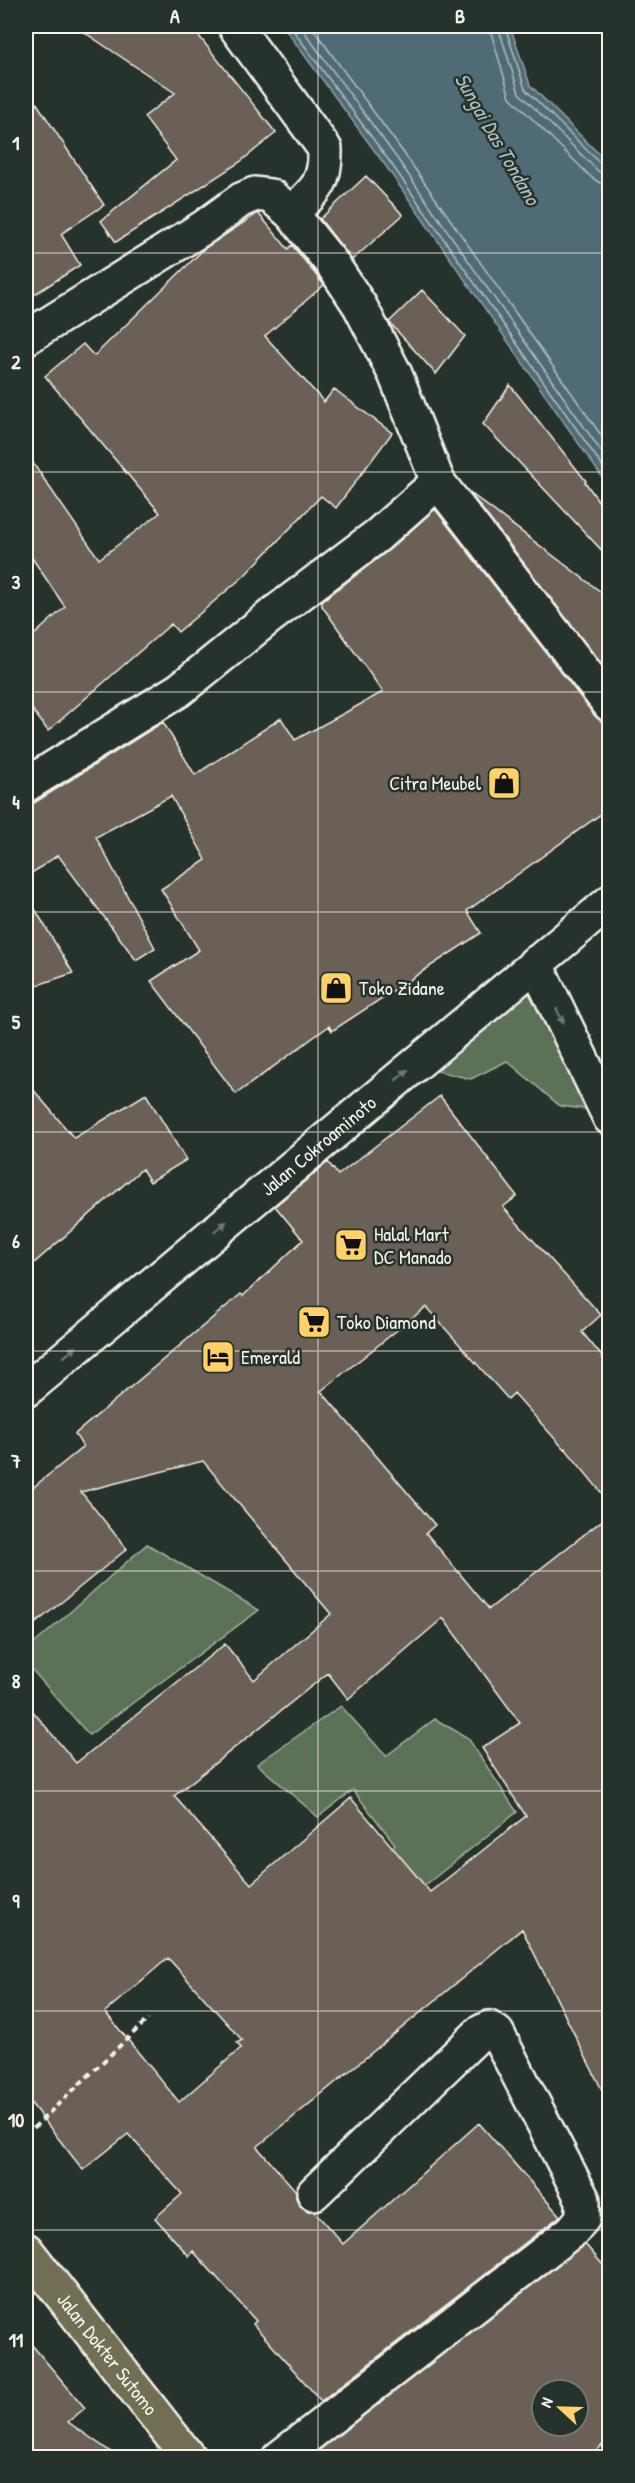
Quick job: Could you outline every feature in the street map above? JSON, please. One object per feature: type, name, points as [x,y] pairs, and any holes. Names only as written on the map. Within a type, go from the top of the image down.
[{"type":"main road","name":"Jalan Dokter Sutomo","points":[[26,2250],[189,2457]]},
{"type":"street","points":[[235,26],[325,149],[326,169],[319,187],[291,213]]},
{"type":"street","points":[[26,338],[204,227],[241,200],[255,194],[271,196],[291,213],[333,265],[360,306],[395,374],[438,482],[609,705]]},
{"type":"street","points":[[26,785],[179,690],[272,615],[378,535],[438,482]]},
{"type":"street","name":"Jalan Cokroaminoto","points":[[26,1390],[609,902]]},
{"type":"street","points":[[535,963],[609,1118]]},
{"type":"street","points":[[279,2457],[572,2231],[583,2218],[583,2200],[497,2033],[489,2028],[481,2032],[314,2193]]},
{"type":"path","points":[[26,2134],[148,2019]]},
{"type":"green space","points":[[518,992],[542,997],[598,1095],[584,1109],[560,1106],[507,1061],[471,1079],[425,1068]]},
{"type":"green space","points":[[147,1544],[259,1610],[89,1735],[26,1663],[26,1651]]},
{"type":"green space","points":[[341,1706],[386,1756],[435,1719],[468,1738],[517,1812],[409,1898],[379,1860],[395,1844],[353,1790],[318,1817],[257,1764]]},
{"type":"water","name":"Sungai Das Tondano","points":[[283,26],[510,26],[530,85],[609,164],[609,487],[385,165]]},
{"type":"building","points":[[75,26],[191,26],[276,133],[240,162],[116,242],[101,221],[176,160],[144,117],[175,93]]},
{"type":"building","points":[[26,87],[104,205],[61,234],[80,265],[26,300]]},
{"type":"building","points":[[366,176],[403,215],[352,260],[320,219]]},
{"type":"building","points":[[258,213],[288,249],[292,245],[324,285],[265,336],[324,402],[334,389],[392,433],[336,508],[321,496],[244,576],[178,632],[171,624],[48,731],[26,701],[26,642],[65,607],[26,549],[26,453],[99,559],[160,513],[45,376],[83,344],[94,356],[205,248]]},
{"type":"building","points":[[422,290],[465,336],[436,374],[389,322]]},
{"type":"building","points":[[510,385],[586,481],[609,516],[609,558],[483,424]]},
{"type":"building","points":[[469,492],[609,598],[609,674]]},
{"type":"building","points":[[435,509],[595,716],[602,722],[609,723],[609,808],[467,911],[481,933],[332,1031],[329,1026],[236,1094],[151,981],[199,950],[161,889],[206,860],[171,796],[96,837],[155,948],[136,960],[58,855],[26,877],[26,808],[163,722],[195,775],[281,718],[295,740],[383,692],[322,606],[322,601],[389,550]]},
{"type":"building","points":[[26,894],[73,973],[26,989]]},
{"type":"building","points":[[26,1081],[74,1138],[146,1094],[186,1160],[150,1182],[142,1169],[26,1270]]},
{"type":"building","points":[[440,1096],[517,1196],[503,1207],[601,1315],[582,1332],[609,1365],[609,1502],[565,1448],[514,1393],[508,1399],[426,1307],[321,1391],[435,1525],[426,1533],[489,1609],[609,1515],[609,2104],[522,1929],[257,2147],[296,2191],[296,2198],[300,2206],[308,2211],[314,2211],[343,2244],[479,2123],[560,2216],[321,2401],[253,2324],[256,2321],[193,2251],[189,2256],[155,2218],[182,2194],[128,2134],[83,2170],[26,2097],[26,1703],[76,1763],[225,1644],[254,1680],[331,1614],[203,1461],[81,1492],[127,1549],[26,1631],[26,1493],[83,1447],[75,1434],[241,1294],[243,1296],[303,1240],[275,1206],[328,1162],[338,1175]],"holes":[[[443,1618],[520,1723],[482,1748],[526,1816],[430,1892],[351,1798],[251,1884],[174,1796],[328,1673],[348,1699]],[[168,1958],[242,2040],[237,2043],[241,2048],[179,2102],[105,2012]]]},
{"type":"building","points":[[585,2244],[609,2272],[609,2438],[591,2457],[310,2457]]},
{"type":"building","points":[[26,2338],[85,2408],[68,2422],[118,2457],[26,2457]]},
{"type":"place","name":"Citra Meubel","points":[[504,783]]},
{"type":"place","name":"Toko Zidane","points":[[336,988]]},
{"type":"place","name":"Halal Mart DC Manado","points":[[351,1245]]},
{"type":"place","name":"Toko Diamond","points":[[314,1322]]},
{"type":"place","name":"Emerald","points":[[218,1357]]}]
